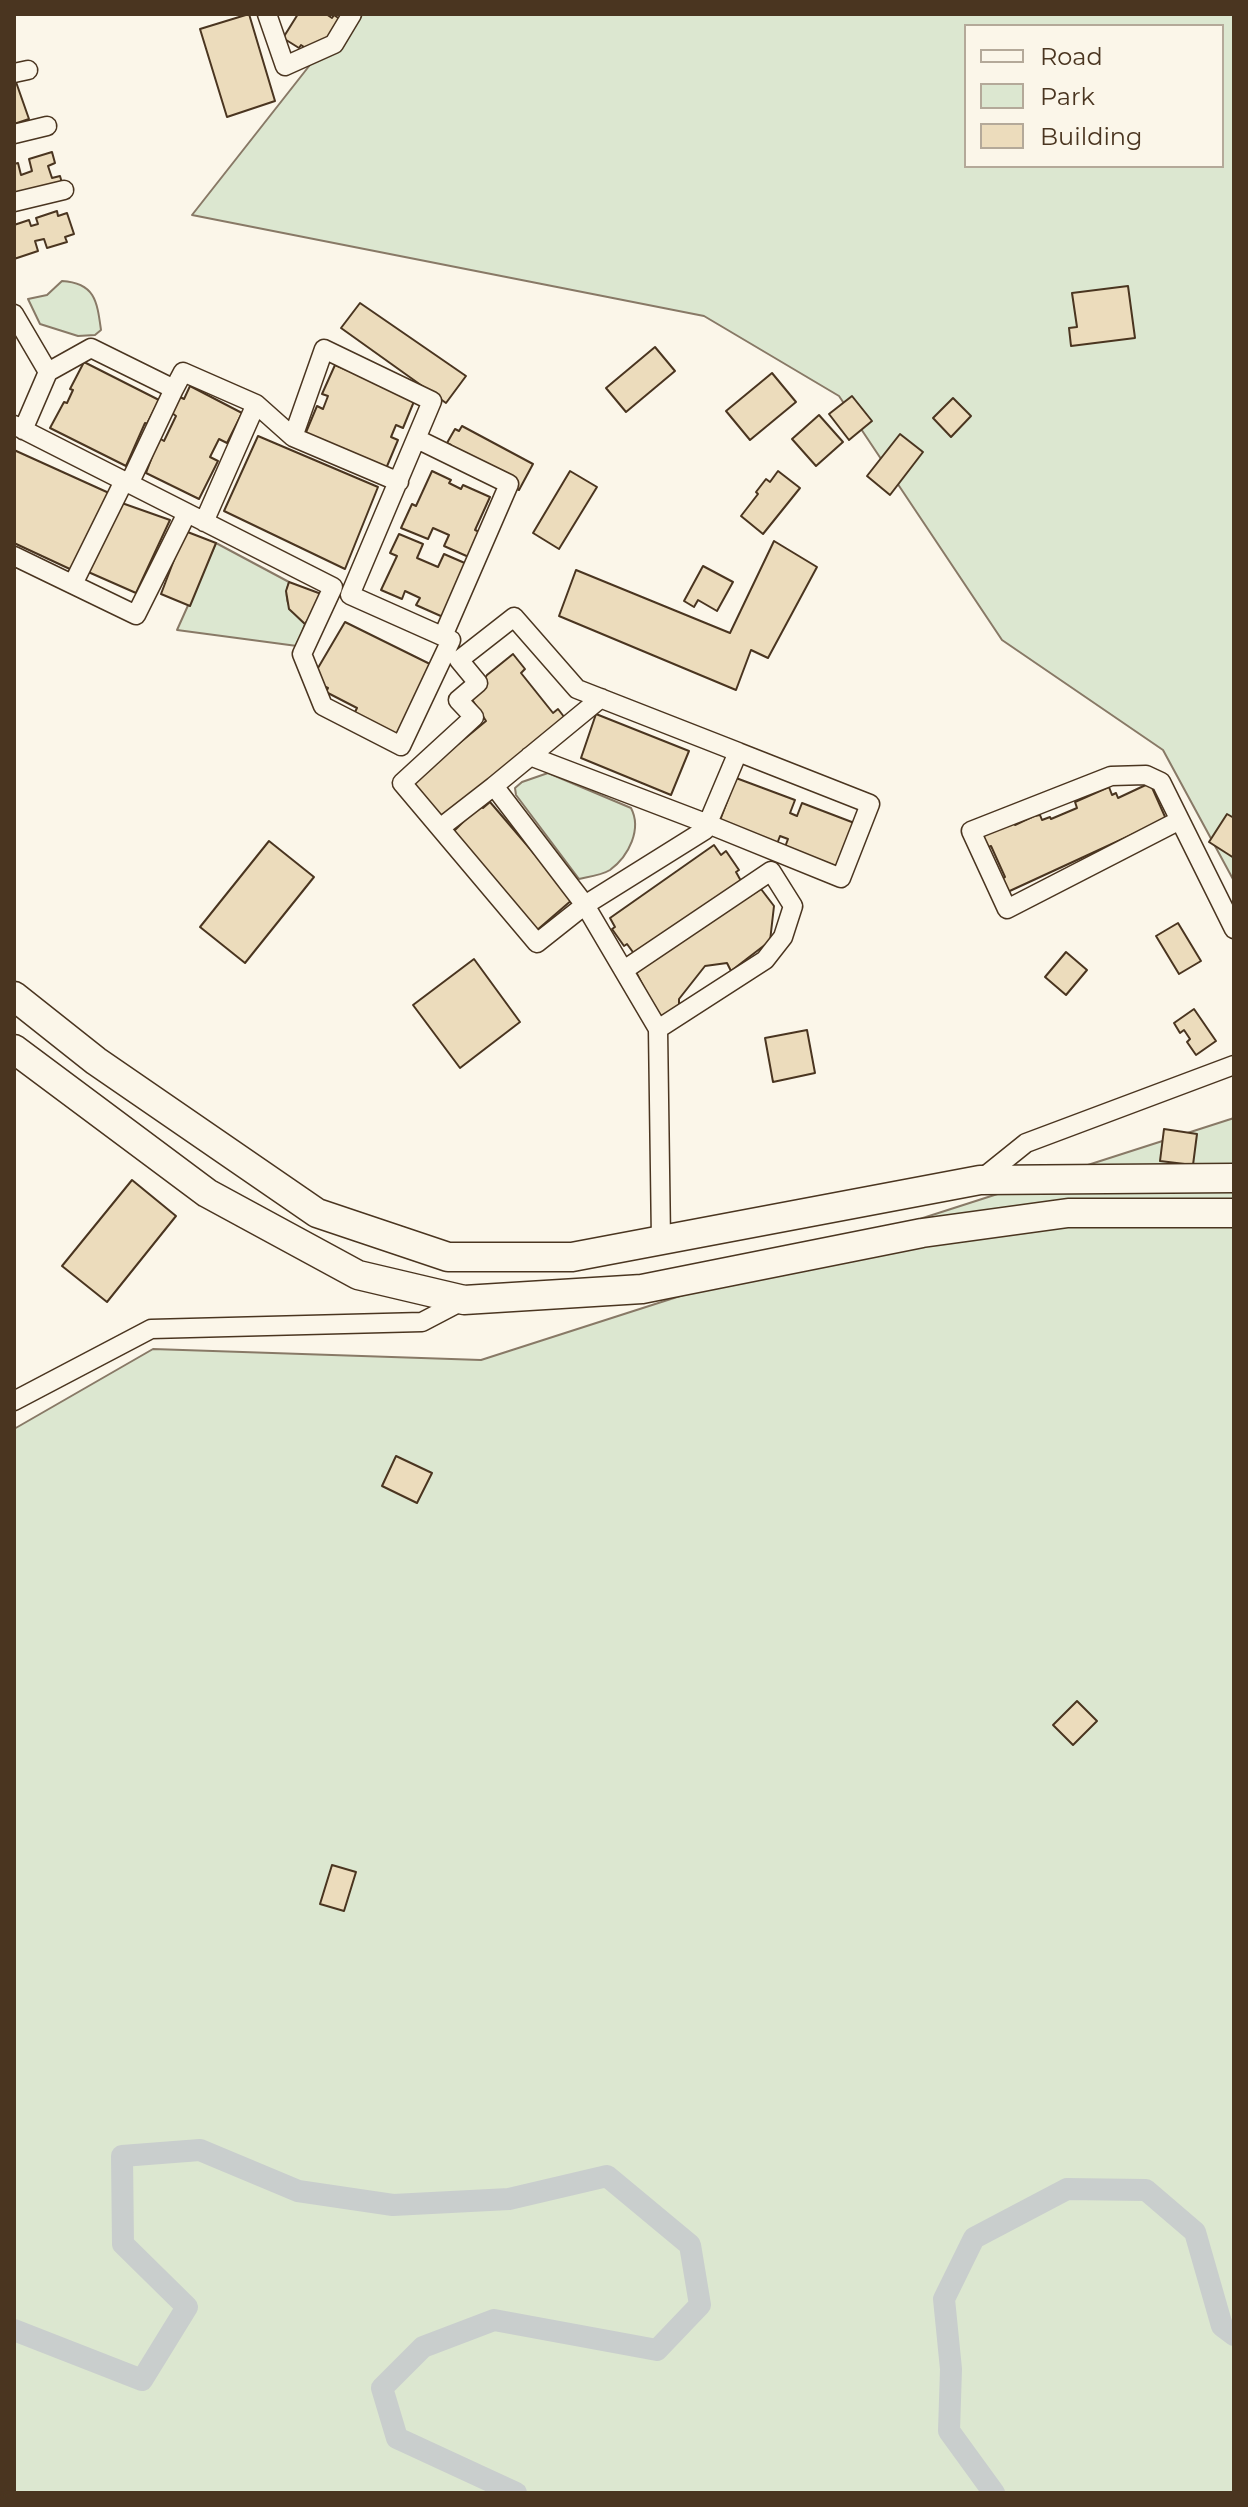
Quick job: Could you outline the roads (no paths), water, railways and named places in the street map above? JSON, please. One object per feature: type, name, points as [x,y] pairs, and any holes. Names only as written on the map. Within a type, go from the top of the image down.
[{"type":"main road","points":[[14,996],[96,1061],[317,1213],[448,1257],[572,1257],[980,1180],[1234,1178]]},
{"type":"main road","points":[[14,1049],[207,1193],[358,1275],[464,1300],[642,1289],[922,1233],[1068,1213],[1234,1213]]},
{"type":"street","points":[[272,18],[285,66],[334,44],[352,14]]},
{"type":"street","points":[[14,134],[47,126]]},
{"type":"street","points":[[14,202],[64,190]]},
{"type":"street","points":[[14,314],[48,372]]},
{"type":"street","points":[[174,389],[91,348],[48,372],[18,428],[342,591],[451,640],[401,746],[323,706],[302,654],[342,591],[399,482],[432,401],[324,349],[293,437]]},
{"type":"street","points":[[73,584],[183,372],[256,404],[293,437],[399,482]]},
{"type":"street","points":[[204,522],[256,404]]},
{"type":"street","points":[[417,439],[509,484],[443,636]]},
{"type":"street","points":[[14,556],[136,615],[187,513]]},
{"type":"street","points":[[530,756],[708,824],[841,878],[870,804],[601,698],[577,689],[514,617],[459,660],[478,683],[458,700],[474,717],[402,783],[537,943],[585,905],[705,830],[708,824],[738,752]]},
{"type":"street","points":[[440,828],[601,698]]},
{"type":"street","points":[[1180,820],[1007,909],[971,831],[1111,776],[1146,775],[1161,782],[1180,820],[1234,929]]},
{"type":"street","points":[[494,786],[585,905],[658,1029],[661,1240]]},
{"type":"street","points":[[624,970],[771,871],[778,853]]},
{"type":"street","points":[[658,1029],[765,960],[783,937],[793,906],[771,871]]},
{"type":"street","points":[[980,1180],[1026,1143],[1234,1065]]},
{"type":"street","points":[[14,1401],[151,1329],[422,1322],[464,1300]]},
{"type":"waterway","points":[[14,2330],[142,2380],[187,2307],[123,2244],[122,2156],[200,2150],[298,2191],[393,2205],[509,2199],[607,2176],[690,2245],[700,2305],[657,2350],[494,2320],[423,2347],[382,2388],[397,2438],[516,2493]]},
{"type":"waterway","points":[[994,2493],[949,2431],[951,2369],[944,2299],[974,2238],[1067,2189],[1146,2190],[1195,2232],[1222,2326],[1234,2335]]}]
